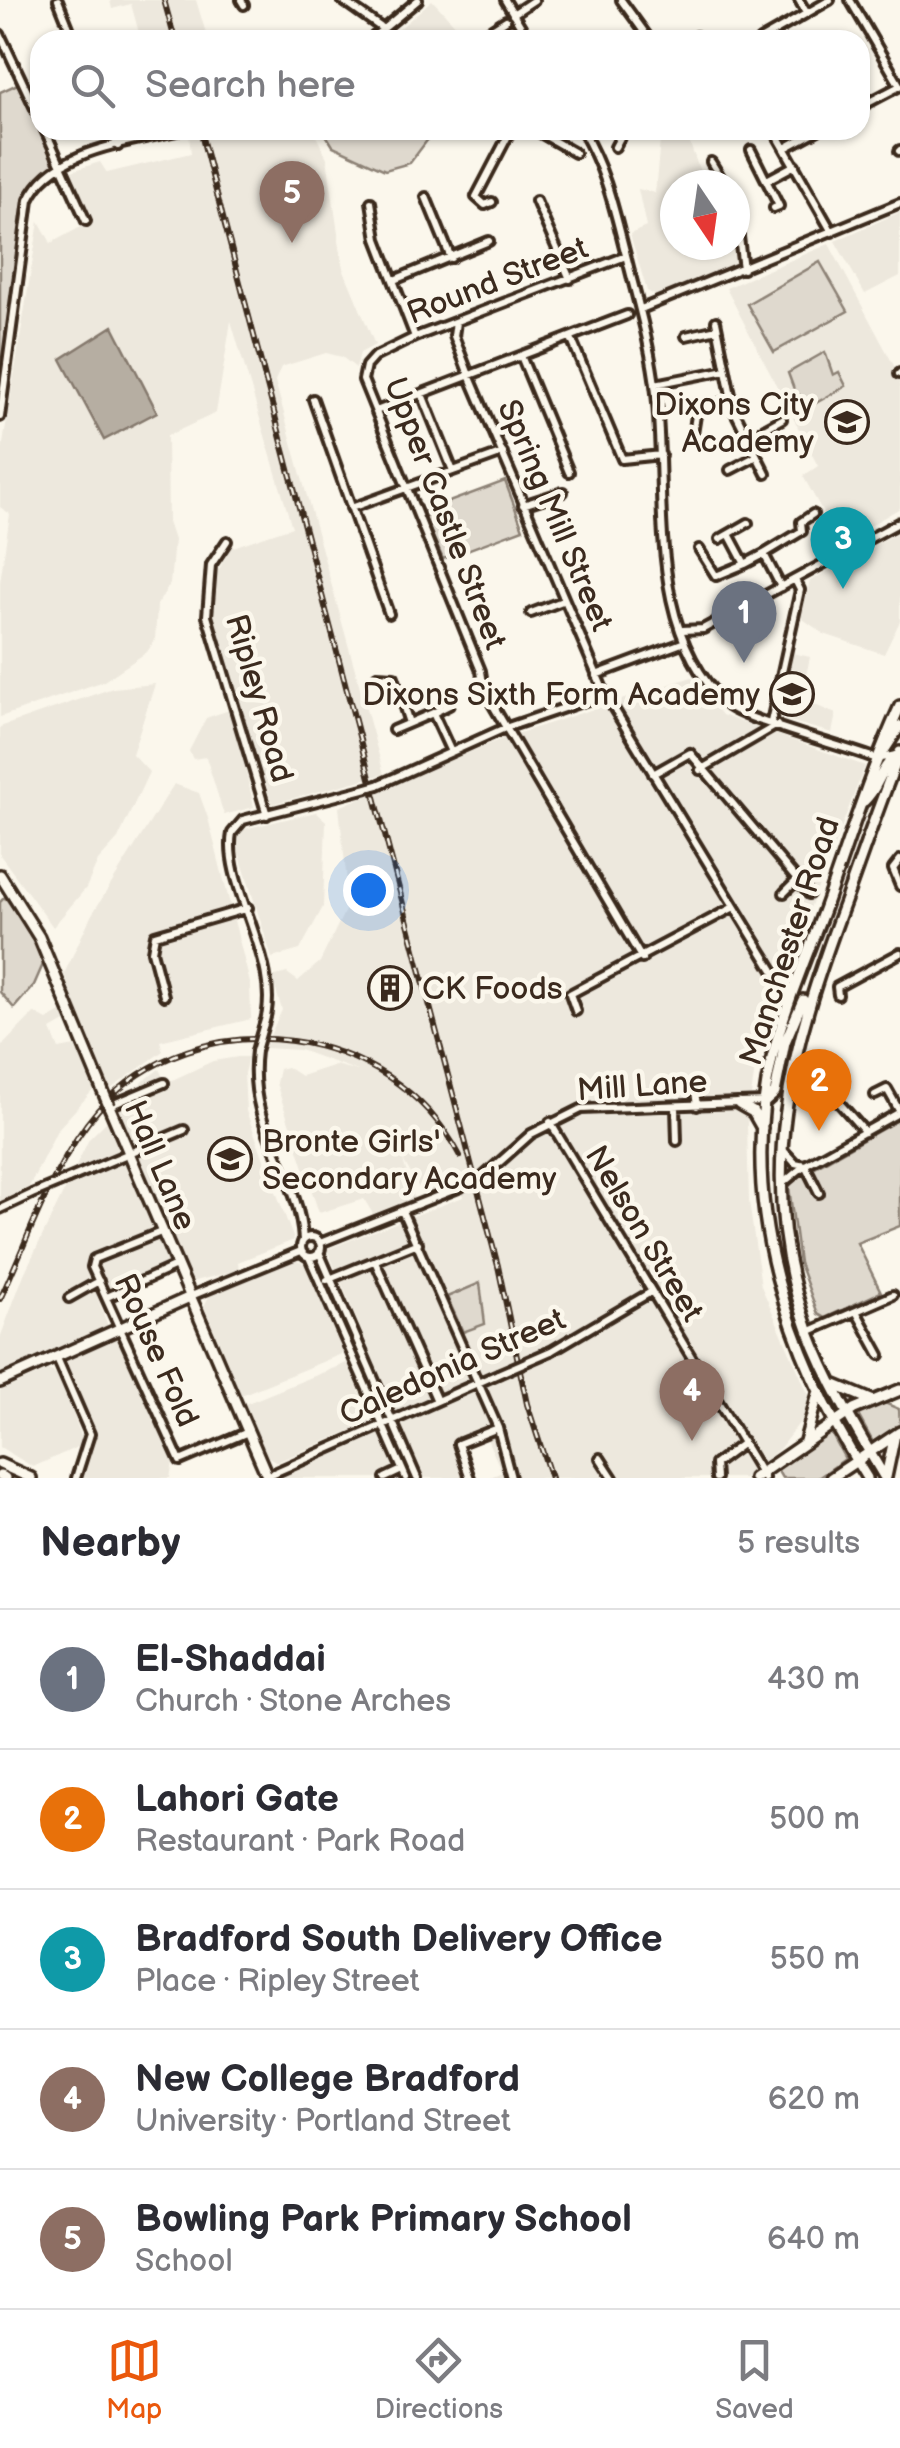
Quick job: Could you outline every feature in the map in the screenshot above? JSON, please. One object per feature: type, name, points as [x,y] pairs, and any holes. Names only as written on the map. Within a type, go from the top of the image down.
[{"type":"main road","name":"Manchester Road","points":[[867,1478],[800,1354],[776,1273],[764,1200],[763,1131],[773,1056],[877,758],[900,706]]},
{"type":"main road","points":[[877,758],[890,749],[900,726]]},
{"type":"main road","name":"Manchester Road","points":[[885,1478],[808,1332],[790,1265],[780,1188],[780,1146],[802,1025],[900,754]]},
{"type":"main road","points":[[862,803],[873,793],[885,764],[900,754]]},
{"type":"main road","name":"Hall Lane","points":[[0,875],[39,937],[267,1477]]},
{"type":"main road","points":[[765,1102],[775,1093],[785,1042],[809,987],[819,975]]},
{"type":"main road","points":[[765,1102],[784,1108]]},
{"type":"main road","points":[[739,1104],[753,1112],[763,1131]]},
{"type":"main road","points":[[0,1382],[190,1297]]},
{"type":"main road","points":[[832,1383],[852,1395],[871,1400]]},
{"type":"main road","points":[[759,1477],[848,1413],[900,1390]]},
{"type":"main road","points":[[804,1444],[814,1421],[818,1391]]},
{"type":"main road","points":[[882,1395],[900,1401]]},
{"type":"main road","points":[[831,1478],[897,1434]]},
{"type":"main road","points":[[885,1478],[897,1434]]},
{"type":"main road","points":[[0,1464],[31,1478]]},
{"type":"street","points":[[58,0],[70,30]]},
{"type":"street","points":[[342,0],[383,29],[418,0]]},
{"type":"street","points":[[505,0],[523,30]]},
{"type":"street","points":[[513,14],[534,0]]},
{"type":"street","points":[[621,0],[643,30]]},
{"type":"street","points":[[799,0],[806,12]]},
{"type":"street","points":[[776,30],[830,0]]},
{"type":"street","points":[[850,0],[867,30]]},
{"type":"street","points":[[491,30],[506,20]]},
{"type":"street","points":[[0,34],[30,98]]},
{"type":"street","points":[[870,36],[900,86],[870,102]]},
{"type":"street","points":[[50,140],[86,221]]},
{"type":"street","points":[[115,140],[118,146]]},
{"type":"street","points":[[0,417],[30,200],[48,171],[141,140]]},
{"type":"street","points":[[492,202],[485,204],[474,195],[506,140]]},
{"type":"street","points":[[552,140],[575,153]]},
{"type":"street","points":[[588,140],[606,171],[641,309],[655,384],[664,554],[682,643],[728,706],[877,758],[900,754]]},
{"type":"street","points":[[615,147],[619,140]]},
{"type":"street","points":[[780,140],[832,232]]},
{"type":"street","points":[[785,148],[800,140]]},
{"type":"street","points":[[752,150],[779,206],[774,208]]},
{"type":"street","points":[[711,162],[713,170]]},
{"type":"street","points":[[768,180],[795,166]]},
{"type":"street","points":[[426,198],[451,258]]},
{"type":"street","points":[[536,201],[570,279]]},
{"type":"street","points":[[370,202],[377,238],[415,337]]},
{"type":"street","points":[[641,309],[900,204]]},
{"type":"street","points":[[394,280],[489,241]]},
{"type":"street","name":"Round Street","points":[[386,350],[626,256]]},
{"type":"street","points":[[742,260],[743,269]]},
{"type":"street","points":[[376,411],[627,316]]},
{"type":"street","name":"Spring Mill Street","points":[[456,322],[454,336],[469,375],[605,694],[790,1004]]},
{"type":"street","points":[[686,336],[716,325],[731,400],[766,474]]},
{"type":"street","points":[[571,338],[627,461],[661,454]]},
{"type":"street","name":"Upper Castle Street","points":[[386,350],[366,366],[363,380],[480,671],[484,690],[642,959]]},
{"type":"street","points":[[522,356],[569,472]]},
{"type":"street","points":[[655,384],[726,370]]},
{"type":"street","points":[[422,394],[453,471]]},
{"type":"street","points":[[314,399],[389,614]]},
{"type":"street","points":[[692,434],[697,409],[731,400]]},
{"type":"street","points":[[748,438],[782,418]]},
{"type":"street","points":[[351,508],[504,452]]},
{"type":"street","points":[[730,470],[757,456]]},
{"type":"street","points":[[523,505],[563,492]]},
{"type":"street","points":[[710,545],[701,551],[716,576],[805,532],[801,522],[812,514]]},
{"type":"street","points":[[682,630],[702,629],[900,522]]},
{"type":"street","points":[[720,539],[748,523]]},
{"type":"street","points":[[729,534],[744,564]]},
{"type":"street","name":"Ripley Road","points":[[227,541],[211,565],[206,616],[267,815]]},
{"type":"street","points":[[764,554],[781,587]]},
{"type":"street","points":[[700,770],[774,723],[800,590],[795,580]]},
{"type":"street","points":[[530,613],[565,600]]},
{"type":"street","points":[[596,675],[682,643]]},
{"type":"street","points":[[683,664],[695,659]]},
{"type":"street","points":[[377,676],[394,677],[409,723]]},
{"type":"street","points":[[404,1474],[327,1280],[318,1244],[302,1223],[254,1100],[266,978],[230,840],[234,827],[378,784],[505,728],[605,694]]},
{"type":"street","points":[[393,730],[449,705]]},
{"type":"street","points":[[433,713],[451,752]]},
{"type":"street","points":[[653,774],[690,753],[700,770],[809,894]]},
{"type":"street","points":[[900,860],[891,871],[900,886]]},
{"type":"street","points":[[784,893],[796,881]]},
{"type":"street","points":[[576,1011],[570,994],[734,907]]},
{"type":"street","points":[[164,996],[152,950],[155,935],[248,908]]},
{"type":"street","points":[[838,995],[837,986],[900,953]]},
{"type":"street","points":[[779,980],[799,980]]},
{"type":"street","points":[[822,1073],[835,1098],[865,1132]]},
{"type":"street","points":[[109,1106],[164,1083]]},
{"type":"street","points":[[780,1188],[806,1165],[900,1112],[887,1090],[875,1095]]},
{"type":"street","points":[[695,1091],[697,1106]]},
{"type":"street","name":"Mill Lane","points":[[484,1176],[550,1122],[581,1109],[765,1102]]},
{"type":"street","points":[[676,1106],[677,1141]]},
{"type":"street","name":"Nelson Street","points":[[550,1122],[759,1477]]},
{"type":"street","points":[[0,1209],[184,1130]]},
{"type":"street","points":[[780,1146],[790,1159],[806,1165],[819,1194]]},
{"type":"street","points":[[309,1257],[318,1244],[460,1187]]},
{"type":"street","points":[[402,1211],[498,1428],[511,1478]]},
{"type":"street","points":[[302,1223],[302,1250]]},
{"type":"street","name":"Rouse Fold","points":[[161,1232],[94,1259],[92,1268],[180,1461],[248,1432]]},
{"type":"street","points":[[303,1240],[318,1244]]},
{"type":"street","points":[[327,1280],[418,1243]]},
{"type":"street","points":[[302,1250],[327,1280],[418,1478]]},
{"type":"street","points":[[190,1297],[302,1250]]},
{"type":"street","points":[[375,1261],[437,1401]]},
{"type":"street","points":[[107,1297],[176,1266]]},
{"type":"street","points":[[68,1298],[99,1281]]},
{"type":"street","name":"Caledonia Street","points":[[267,1477],[551,1351],[651,1292]]},
{"type":"street","points":[[808,1332],[893,1294]]},
{"type":"street","points":[[856,1313],[876,1354]]},
{"type":"street","points":[[57,1358],[90,1434],[76,1478]]},
{"type":"street","points":[[470,1478],[458,1444],[498,1428]]},
{"type":"street","points":[[716,1478],[716,1464],[742,1444]]},
{"type":"street","points":[[600,1458],[613,1478]]},
{"type":"street","points":[[386,1478],[404,1474],[412,1465]]},
{"type":"shaded area","points":[[110,0],[196,0],[205,30],[138,30],[131,4],[112,9]]},
{"type":"shaded area","points":[[432,0],[459,29],[458,30],[398,30]]},
{"type":"shaded area","points":[[22,82],[30,98],[30,140],[50,140],[61,165],[48,171],[29,200],[0,402],[0,92]]},
{"type":"shaded area","points":[[190,140],[318,140],[327,158],[343,268],[375,345],[360,353],[356,368],[342,357],[326,353],[281,367],[275,381],[384,774],[272,804],[212,613],[217,573],[230,548],[292,527],[231,321],[216,413],[167,436],[168,522],[174,540],[170,584],[157,605],[155,640],[147,652],[104,681],[0,717],[0,582],[10,514],[0,507],[0,462],[39,221],[51,243],[92,221],[72,171],[100,162],[107,173],[191,153]]},
{"type":"shaded area","points":[[329,140],[427,140],[410,163],[385,170],[333,146]]},
{"type":"shaded area","points":[[660,140],[689,140],[699,170],[660,170],[660,260],[735,260],[735,266],[656,296],[647,291],[630,234],[646,227],[638,189],[655,193]]},
{"type":"shaded area","points":[[900,212],[900,276],[865,294],[835,241]]},
{"type":"shaded area","name":"Dixons City Academy","points":[[829,244],[900,377],[900,508],[840,543],[803,476],[818,466],[726,288]]},
{"type":"shaded area","points":[[820,262],[848,311],[774,352],[747,304]]},
{"type":"shaded area","points":[[113,326],[157,412],[104,440],[61,359]]},
{"type":"shaded area","points":[[825,352],[833,375],[839,372],[846,386],[814,404],[795,392],[788,373]]},
{"type":"shaded area","points":[[505,481],[523,529],[443,559],[422,512]]},
{"type":"shaded area","points":[[900,531],[900,621],[884,654],[824,634],[800,617],[810,581]]},
{"type":"shaded area","name":"Dixons Sixth Form Academy","points":[[792,653],[810,657],[801,699],[836,714],[832,733],[778,718]]},
{"type":"shaded area","points":[[692,677],[722,715],[865,766],[759,1040],[747,1124],[749,1201],[761,1286],[813,1405],[780,1448],[746,1478],[488,1478],[502,1472],[486,1437],[462,1448],[475,1478],[281,1478],[528,1368],[524,1359],[397,1415],[327,1249],[463,1197],[461,1182],[455,1179],[423,1195],[403,1160],[414,1198],[373,1214],[364,1199],[319,1213],[276,1083],[279,1069],[287,1067],[301,1076],[335,1065],[358,1071],[300,1050],[264,1048],[282,1010],[272,977],[287,973],[298,981],[320,962],[349,902],[339,807],[501,739]]},
{"type":"shaded area","points":[[155,684],[132,754],[149,772],[118,839],[98,861],[86,888],[53,927],[0,855],[0,727],[113,688]]},
{"type":"shaded area","points":[[232,709],[254,807],[224,815],[206,757],[193,759],[189,751],[206,718]]},
{"type":"shaded area","points":[[174,784],[199,793],[208,818],[250,983],[251,1019],[160,1041],[163,1051],[108,1091],[64,974],[91,916]]},
{"type":"shaded area","points":[[316,812],[326,821],[323,907],[300,950],[272,958],[236,843],[244,829]]},
{"type":"shaded area","points":[[5,897],[35,939],[44,962],[34,985],[14,1008],[0,992],[0,902]]},
{"type":"shaded area","points":[[61,1012],[65,1022],[51,1030],[59,1049],[75,1046],[95,1088],[57,1130],[29,1187],[0,1202],[0,1048],[34,1013],[47,1020]]},
{"type":"shaded area","points":[[248,1057],[244,1073],[246,1111],[294,1240],[238,1262],[239,1270],[191,1282],[178,1261],[97,1296],[109,1329],[0,1377],[0,1338],[24,1274],[89,1139],[107,1121],[104,1113],[159,1069],[166,1083],[213,1061]]},
{"type":"shaded area","points":[[900,1119],[900,1226],[857,1243],[881,1292],[825,1318],[818,1314],[799,1263],[789,1187],[794,1179]]},
{"type":"shaded area","points":[[296,1260],[308,1266],[344,1353],[241,1395],[204,1306],[209,1296]]},
{"type":"shaded area","points":[[480,1283],[485,1324],[463,1332],[447,1297]]},
{"type":"shaded area","points":[[121,1336],[173,1462],[170,1478],[77,1478],[93,1432],[62,1363]]},
{"type":"shaded area","points":[[349,1362],[370,1422],[277,1462],[267,1456],[245,1404]]},
{"type":"shaded area","points":[[48,1370],[59,1375],[84,1444],[33,1467],[0,1447],[0,1391]]},
{"type":"shaded area","points":[[880,1401],[899,1409],[900,1425],[873,1442],[857,1413]]},
{"type":"shaded area","points":[[831,1433],[845,1459],[818,1478],[782,1478],[776,1468]]},
{"type":"tunnel","points":[[461,1187],[484,1176]]},
{"type":"railway","points":[[164,0],[172,30]]},
{"type":"railway","points":[[203,140],[498,1266],[527,1404],[551,1478]]},
{"type":"railway","points":[[0,1299],[43,1201],[82,1131],[98,1110],[140,1074],[187,1051],[238,1040],[291,1041],[341,1053],[388,1077],[428,1111],[460,1156]]},
{"type":"place","name":"Bowling Park Primary School","points":[[292,243]]},
{"type":"place","name":"Dixons City Academy","points":[[847,422]]},
{"type":"place","name":"Bradford South Delivery Office","points":[[843,589]]},
{"type":"place","name":"El-Shaddai","points":[[744,663]]},
{"type":"place","name":"Dixons Sixth Form Academy","points":[[792,694]]},
{"type":"place","name":"CK Foods","points":[[390,988]]},
{"type":"place","name":"Lahori Gate","points":[[819,1131]]},
{"type":"place","name":"Bronte Girls' Secondary Academy","points":[[230,1159]]},
{"type":"place","name":"New College Bradford","points":[[692,1441]]}]
